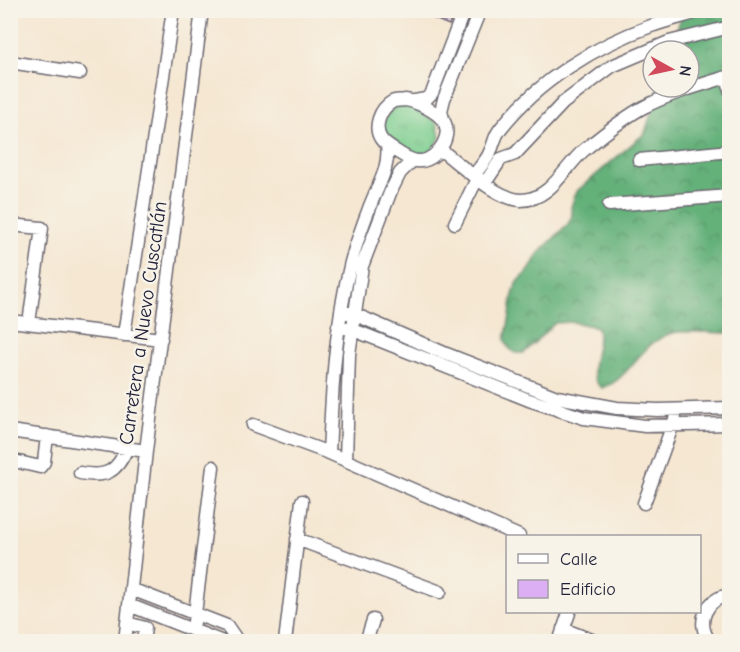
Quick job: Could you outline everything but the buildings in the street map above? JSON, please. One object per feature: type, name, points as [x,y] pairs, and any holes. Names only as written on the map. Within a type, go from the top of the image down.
[{"type":"street","points":[[124,335],[173,10]]},
{"type":"street","name":"Carretera a Nuevo Cuscatlán","points":[[125,642],[146,451],[202,10]]},
{"type":"street","points":[[464,10],[432,93],[426,99],[393,101],[379,118],[377,128],[379,136],[387,145],[412,161],[425,160],[437,155],[441,150],[446,132],[441,111],[444,99],[480,10]]},
{"type":"street","points":[[496,155],[492,140],[529,98],[555,76],[602,47],[650,26],[704,10]]},
{"type":"street","points":[[496,155],[515,154],[563,103],[612,66],[669,42],[729,27]]},
{"type":"street","points":[[602,47],[612,66]]},
{"type":"street","points":[[10,62],[80,74]]},
{"type":"street","points":[[441,150],[504,196],[523,200],[547,191],[583,151],[642,108],[694,86],[729,76],[729,90]]},
{"type":"street","points":[[415,101],[443,119]]},
{"type":"street","points":[[329,453],[338,326],[351,262],[370,206],[386,169],[387,145]]},
{"type":"street","points":[[639,160],[729,151]]},
{"type":"street","points":[[454,223],[479,178],[496,155]]},
{"type":"street","points":[[346,460],[351,329],[362,266],[400,172],[412,161]]},
{"type":"street","points":[[609,205],[729,196]]},
{"type":"street","points":[[10,225],[42,228],[28,323]]},
{"type":"street","points":[[341,311],[354,314],[454,357],[557,397],[617,408],[678,410],[729,408]]},
{"type":"street","points":[[10,321],[161,339]]},
{"type":"street","points":[[338,326],[351,329],[553,409],[615,424],[645,426],[729,424]]},
{"type":"street","points":[[645,503],[678,410]]},
{"type":"street","points":[[254,425],[346,460],[515,535]]},
{"type":"street","points":[[10,431],[146,451]]},
{"type":"street","points":[[10,460],[40,467],[44,462],[47,436]]},
{"type":"street","points":[[80,473],[88,475],[114,470],[121,462],[127,448]]},
{"type":"street","points":[[193,630],[213,467]]},
{"type":"street","points":[[285,642],[302,501]]},
{"type":"street","points":[[297,538],[440,592]]},
{"type":"street","points":[[131,589],[227,626],[238,642]]},
{"type":"street","points":[[710,642],[703,628],[702,610],[712,601],[729,595]]},
{"type":"street","points":[[129,605],[223,642]]},
{"type":"street","points":[[559,642],[569,613]]},
{"type":"street","points":[[366,642],[373,620]]},
{"type":"street","points":[[127,623],[145,627],[143,642]]},
{"type":"street","points":[[563,629],[597,642]]},
{"type":"green space","points":[[683,11],[729,11],[729,333],[672,333],[651,344],[620,378],[602,388],[596,382],[593,367],[598,343],[597,327],[572,322],[555,323],[524,353],[515,353],[508,347],[505,340],[512,299],[516,284],[530,269],[538,254],[568,224],[572,216],[571,207],[576,192],[645,133],[655,99],[701,99],[701,39],[674,39]]},
{"type":"green space","points":[[399,105],[413,106],[437,123],[440,137],[432,150],[422,154],[411,152],[384,132],[386,118],[391,110]]}]
